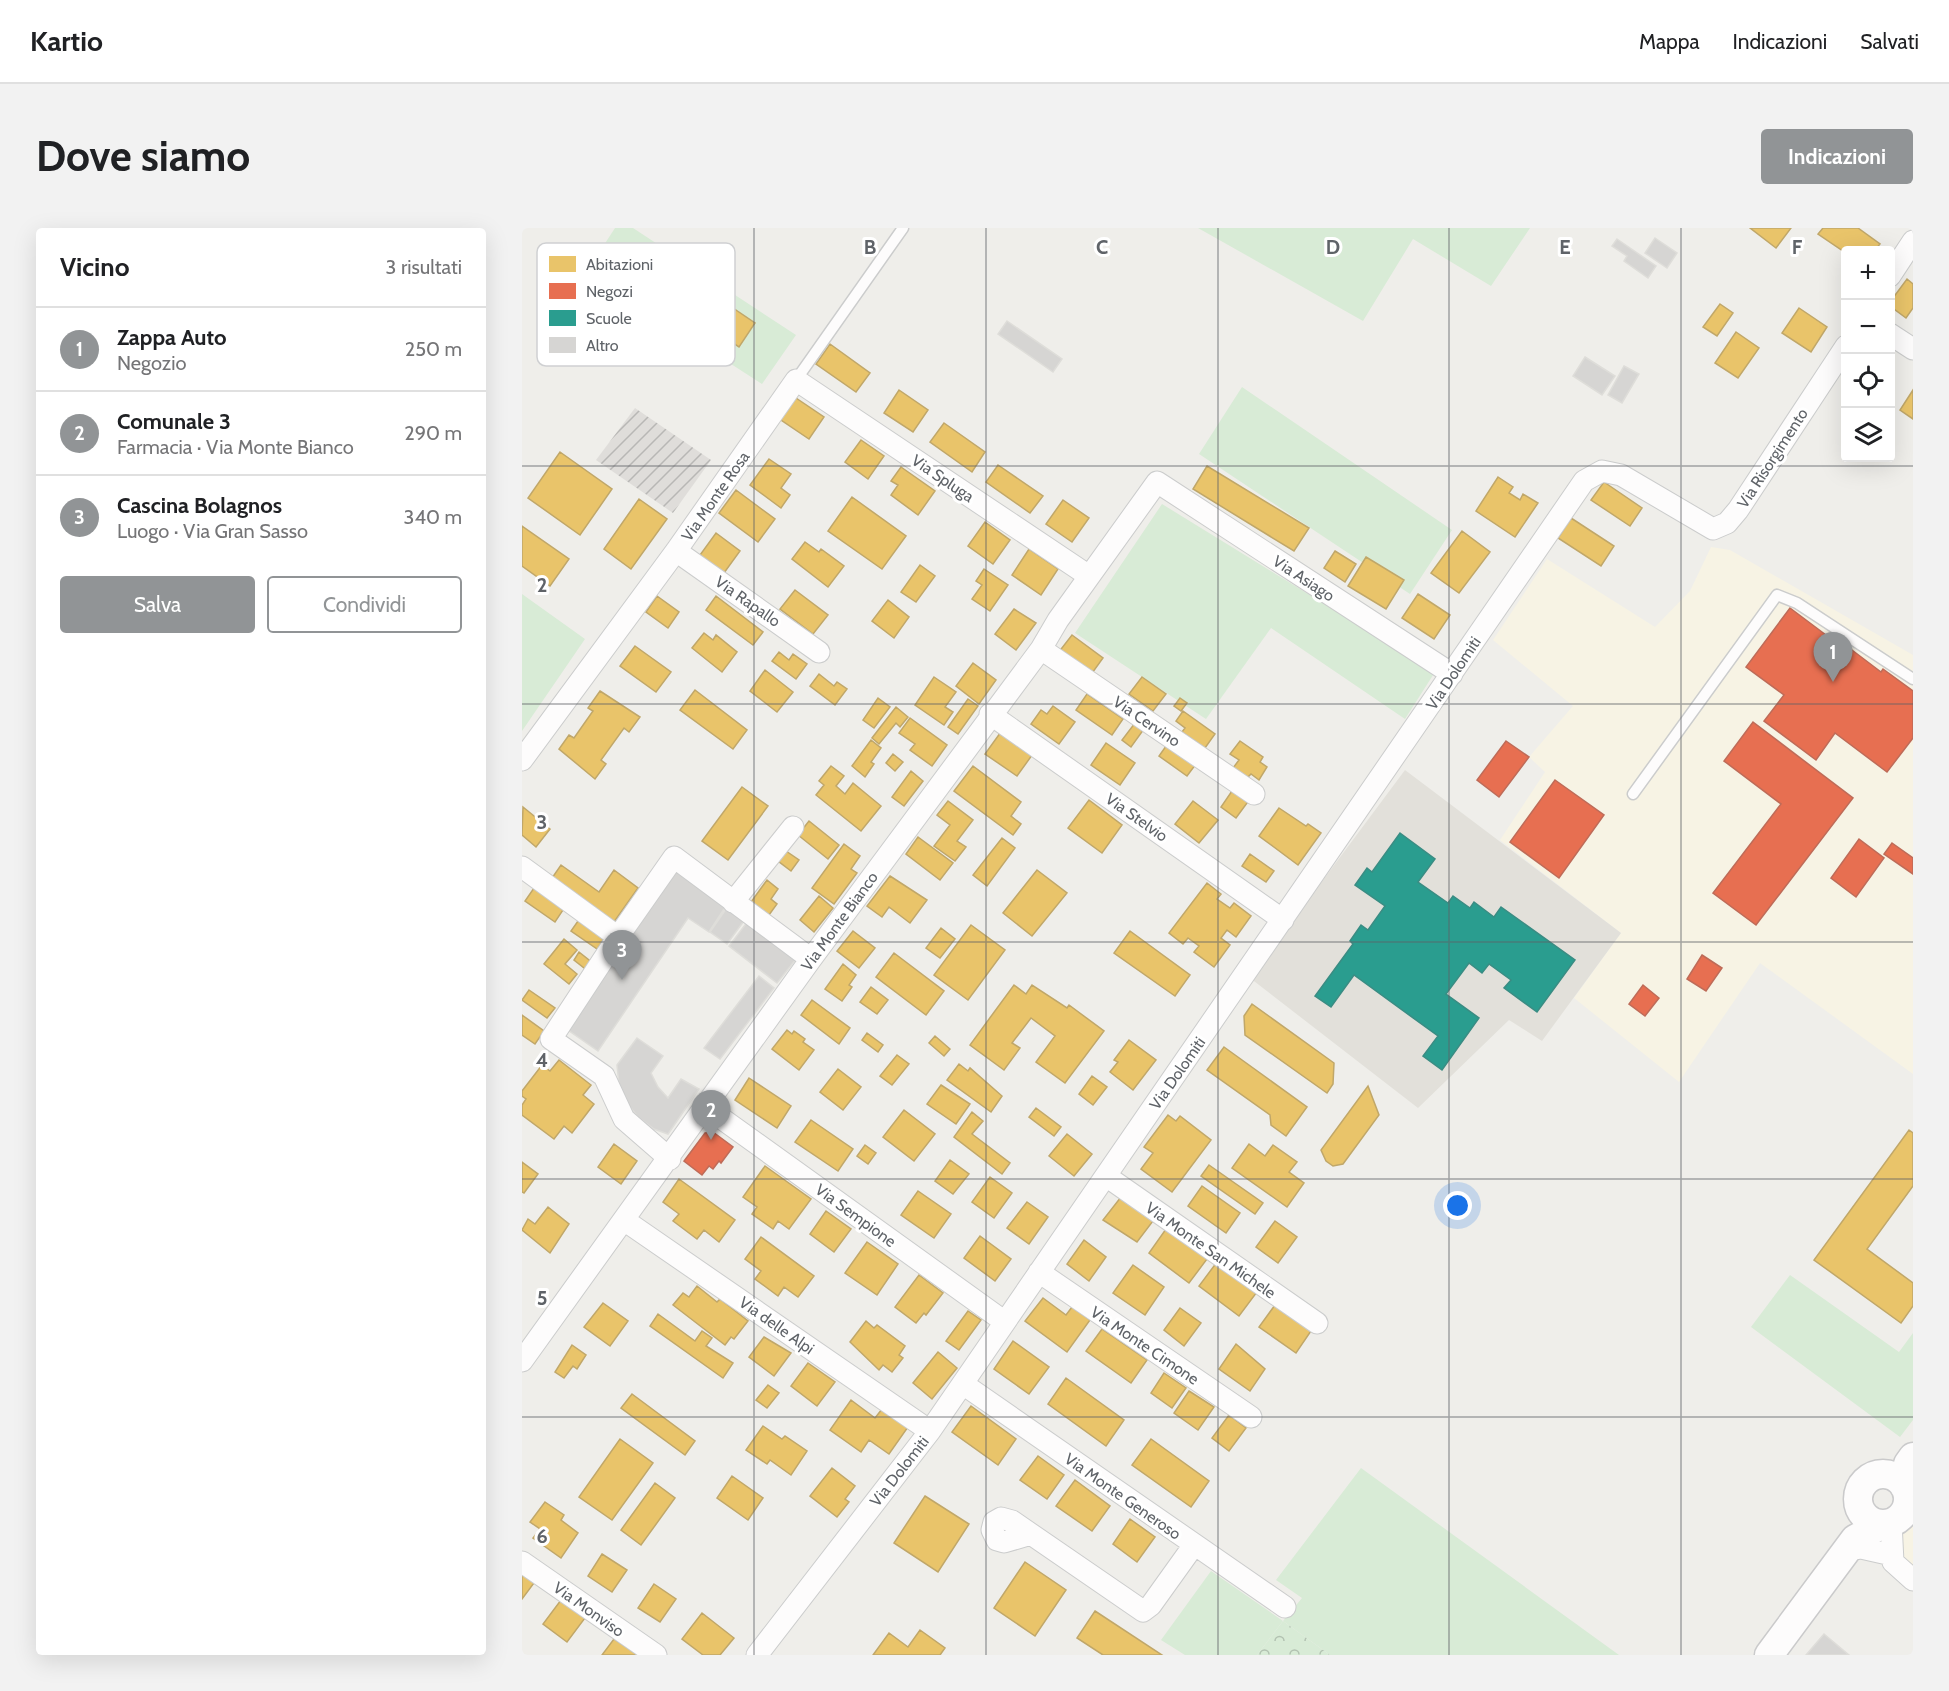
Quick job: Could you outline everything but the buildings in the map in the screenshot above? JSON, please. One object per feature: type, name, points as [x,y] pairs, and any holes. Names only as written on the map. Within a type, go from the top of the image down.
[{"type":"main road","points":[[1769,1655],[1867,1530],[1898,1519],[1907,1507],[1907,1493],[1902,1470],[1870,1478],[1861,1487],[1858,1500],[1867,1530]]},
{"type":"street","points":[[1895,268],[1913,241]]},
{"type":"street","points":[[1895,337],[1913,350]]},
{"type":"street","name":"Via Risorgimento","points":[[1584,481],[1602,471],[1621,475],[1713,529],[1727,523],[1738,510],[1841,352]]},
{"type":"street","name":"Via Monte Rosa","points":[[522,760],[676,551],[796,380]]},
{"type":"street","name":"Via Spluga","points":[[796,380],[1089,576]]},
{"type":"street","name":"Via Dolomiti","points":[[757,1655],[930,1431],[1584,481]]},
{"type":"street","name":"Via Monte Bianco","points":[[522,1361],[707,1108],[811,959],[990,714],[1041,649],[1089,576],[1157,482]]},
{"type":"street","name":"Via Asiago","points":[[1157,482],[1452,674]]},
{"type":"street","name":"Via Rapallo","points":[[676,551],[819,651]]},
{"type":"street","name":"Via Cervino","points":[[1041,649],[1254,794]]},
{"type":"street","name":"Via Stelvio","points":[[990,714],[1283,920]]},
{"type":"street","points":[[733,902],[792,827]]},
{"type":"street","points":[[670,1158],[624,1119],[604,1076],[551,1039],[674,857],[811,959]]},
{"type":"street","points":[[522,867],[618,937]]},
{"type":"street","name":"Via Sempione","points":[[707,1108],[1005,1322]]},
{"type":"street","name":"Via Monte San Michele","points":[[1106,1176],[1317,1323]]},
{"type":"street","name":"Via delle Alpi","points":[[624,1220],[930,1431]]},
{"type":"street","name":"Via Monte Cimone","points":[[1039,1272],[1251,1418]]},
{"type":"street","name":"Via Monte Generoso","points":[[963,1384],[1285,1607]]},
{"type":"street","points":[[1892,1555],[1861,1548],[1867,1530],[1892,1555],[1897,1567],[1913,1579]]},
{"type":"street","points":[[1028,1534],[1143,1611],[1151,1605],[1194,1545]]},
{"type":"street","name":"Via Monviso","points":[[522,1562],[656,1655]]},
{"type":"lane","name":"Via Monte Rosa","points":[[796,380],[903,228]]},
{"type":"lane","points":[[1633,794],[1777,595],[1797,603],[1913,679]]},
{"type":"shaded area","points":[[635,408],[711,460],[673,513],[596,460]]},
{"type":"shaded area","points":[[1711,547],[1730,550],[1913,655],[1913,1074],[1760,963],[1679,1082],[1574,998],[1621,933],[1500,840],[1545,772],[1529,757],[1573,706],[1493,640],[1547,559],[1655,627],[1690,591]]},
{"type":"shaded area","points":[[1405,770],[1621,933],[1542,1041],[1509,1020],[1418,1108],[1250,978]]},
{"type":"shaded area","points":[[1913,1476],[1913,1573],[1899,1561],[1898,1527],[1911,1508]]},
{"type":"green space","points":[[615,228],[633,228],[656,243],[605,243]]},
{"type":"green space","points":[[1198,228],[1530,228],[1491,286],[1413,239],[1363,321]]},
{"type":"green space","points":[[735,295],[796,335],[762,384],[734,366]]},
{"type":"green space","points":[[1242,387],[1452,530],[1410,594],[1199,454]]},
{"type":"green space","points":[[1162,504],[1435,672],[1405,719],[1271,628],[1206,719],[1075,633]]},
{"type":"green space","points":[[522,594],[585,639],[522,731]]},
{"type":"green space","points":[[1790,1275],[1899,1352],[1913,1333],[1913,1420],[1900,1437],[1751,1327]]},
{"type":"green space","points":[[1361,1468],[1619,1655],[1330,1655],[1283,1621],[1302,1598],[1276,1580]]},
{"type":"green space","points":[[1211,1571],[1283,1621],[1257,1655],[1185,1655],[1161,1640]]},
{"type":"green space","points":[[1283,1621],[1330,1655],[1257,1655]]},
{"type":"place","name":"Zappa Auto","points":[[1833,682]]},
{"type":"place","name":"Cascina Bolagnos","points":[[622,980]]},
{"type":"place","name":"Comunale 3","points":[[711,1140]]}]
